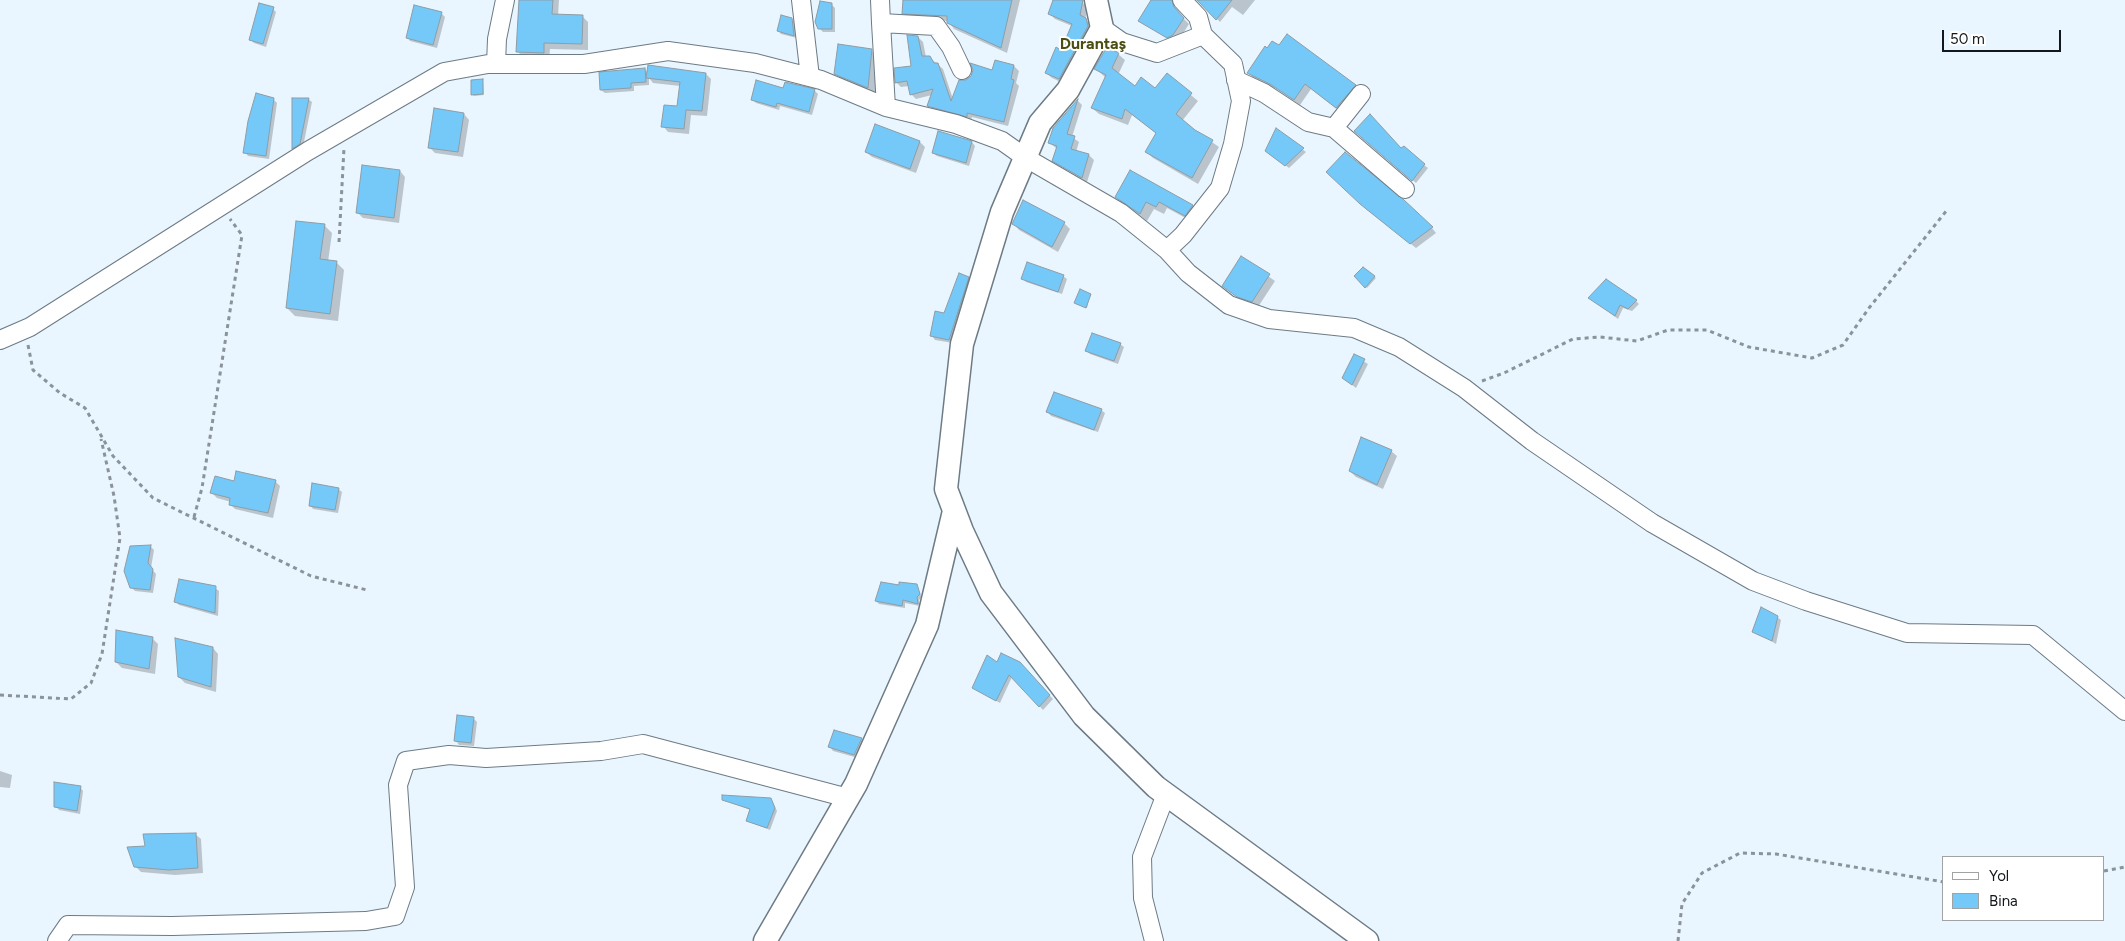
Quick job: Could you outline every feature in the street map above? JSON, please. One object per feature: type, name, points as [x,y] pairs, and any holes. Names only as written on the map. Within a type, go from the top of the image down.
[{"type":"street","points":[[496,64],[497,39],[505,0]]},
{"type":"street","points":[[801,0],[810,77]]},
{"type":"street","points":[[880,0],[886,107]]},
{"type":"street","points":[[1096,0],[1102,28],[1068,90],[1040,124],[1002,212],[962,344],[946,489],[962,531],[997,600],[1084,716],[1166,794],[1368,941]]},
{"type":"street","points":[[1167,250],[1183,235],[1220,188],[1233,144],[1241,100],[1233,64],[1203,35],[1198,17],[1182,0]]},
{"type":"street","points":[[881,23],[936,26],[951,47],[962,70]]},
{"type":"street","points":[[1102,28],[1122,42],[1157,53],[1203,35]]},
{"type":"street","points":[[0,340],[25,330],[221,206],[444,72],[496,64],[584,64],[668,51],[755,63],[810,77],[886,107],[956,124],[1002,140],[1026,158],[1120,213],[1167,250],[1188,273],[1230,305],[1269,319],[1354,328],[1399,347],[1464,388],[1532,441],[1644,518],[1753,581],[1806,601],[1907,633],[2033,635],[2108,700],[2125,711]]},
{"type":"street","points":[[1236,80],[1264,93],[1308,122],[1334,128],[1405,189]]},
{"type":"street","points":[[1334,128],[1361,94]]},
{"type":"street","points":[[765,941],[848,798],[927,624],[954,511]]},
{"type":"street","points":[[57,941],[68,925],[172,926],[366,921],[395,916],[405,887],[398,785],[406,761],[449,755],[486,758],[601,752],[643,744],[848,798]]},
{"type":"street","points":[[1154,941],[1143,898],[1142,857],[1166,794]]},
{"type":"path","points":[[339,242],[345,130]]},
{"type":"path","points":[[194,518],[202,488],[242,236],[221,206]]},
{"type":"path","points":[[1464,388],[1504,373],[1573,339],[1600,337],[1637,341],[1668,330],[1707,330],[1749,347],[1812,358],[1843,345],[1868,308],[1947,210]]},
{"type":"path","points":[[25,330],[33,370],[60,393],[85,408],[113,456],[153,498],[311,576],[367,590]]},
{"type":"path","points":[[0,695],[71,699],[91,683],[94,676],[102,654],[120,538],[114,496],[100,434]]},
{"type":"path","points":[[1678,941],[1682,904],[1702,874],[1740,853],[1776,854],[1812,859],[1942,882]]},
{"type":"path","points":[[2105,871],[2125,867]]},
{"type":"building","points":[[519,0],[553,0],[552,14],[583,15],[582,44],[544,43],[544,53],[516,52]]},
{"type":"building","points":[[903,0],[1012,0],[1001,48],[947,23],[947,16],[902,14]]},
{"type":"building","points":[[1053,0],[1083,0],[1080,15],[1086,18],[1088,26],[1059,79],[1045,73],[1056,47],[1061,50],[1072,24],[1048,14]]},
{"type":"building","points":[[1151,0],[1172,0],[1174,7],[1184,18],[1173,35],[1167,38],[1138,21]]},
{"type":"building","points":[[1197,0],[1232,0],[1216,20]]},
{"type":"building","points":[[820,1],[832,3],[832,29],[818,29],[815,22]]},
{"type":"building","points":[[259,3],[274,7],[263,44],[249,40]]},
{"type":"building","points":[[414,5],[442,12],[433,45],[406,38]]},
{"type":"building","points":[[781,15],[792,18],[794,36],[777,31]]},
{"type":"building","points":[[1287,34],[1356,85],[1336,108],[1305,84],[1294,100],[1270,84],[1247,73],[1265,46],[1267,48],[1272,41],[1279,45]]},
{"type":"building","points":[[907,35],[918,36],[922,56],[930,56],[934,63],[938,63],[951,101],[959,80],[966,80],[971,76],[973,70],[970,63],[992,70],[995,60],[1014,65],[1011,79],[1014,80],[1004,122],[967,113],[967,117],[927,106],[933,89],[910,95],[907,81],[895,83],[894,68],[911,66]]},
{"type":"building","points":[[838,44],[872,49],[868,88],[834,74]]},
{"type":"building","points":[[1107,47],[1119,53],[1112,68],[1135,86],[1141,77],[1155,88],[1167,73],[1192,93],[1176,114],[1195,130],[1213,140],[1192,178],[1145,152],[1156,133],[1125,109],[1122,119],[1091,108],[1106,75],[1094,69]]},
{"type":"building","points":[[648,65],[706,73],[702,111],[686,110],[684,129],[661,127],[664,105],[677,106],[680,82],[646,78]]},
{"type":"building","points":[[645,68],[646,82],[631,83],[631,88],[600,90],[599,72]]},
{"type":"building","points":[[483,79],[483,94],[471,95],[471,80]]},
{"type":"building","points":[[756,80],[783,88],[785,82],[815,89],[809,112],[777,103],[776,107],[751,100]]},
{"type":"building","points":[[256,93],[274,98],[266,156],[243,153],[248,121]]},
{"type":"building","points":[[292,98],[309,98],[300,144],[292,149]]},
{"type":"building","points":[[1078,99],[1067,134],[1075,136],[1071,149],[1089,154],[1082,178],[1052,161],[1057,146],[1048,143],[1053,128]]},
{"type":"building","points":[[434,108],[464,113],[458,152],[428,148]]},
{"type":"building","points":[[1370,114],[1401,148],[1404,146],[1425,164],[1412,181],[1354,131]]},
{"type":"building","points":[[875,124],[920,141],[910,169],[865,152]]},
{"type":"building","points":[[1276,128],[1304,148],[1285,166],[1265,151]]},
{"type":"building","points":[[938,131],[972,141],[966,163],[932,153]]},
{"type":"building","points":[[1345,152],[1403,199],[1433,227],[1410,244],[1360,204],[1326,172]]},
{"type":"building","points":[[362,165],[400,170],[394,218],[356,213]]},
{"type":"building","points":[[1130,170],[1193,205],[1185,216],[1159,202],[1156,207],[1146,202],[1140,214],[1115,197]]},
{"type":"building","points":[[1023,200],[1065,222],[1052,247],[1012,224]]},
{"type":"building","points":[[296,221],[325,224],[320,259],[337,261],[330,314],[286,308]]},
{"type":"building","points":[[1241,256],[1270,274],[1252,302],[1237,297],[1222,286]]},
{"type":"building","points":[[1027,262],[1064,275],[1058,292],[1021,279]]},
{"type":"building","points":[[1363,267],[1375,276],[1365,288],[1354,276]]},
{"type":"building","points":[[959,273],[969,277],[949,340],[930,336],[935,311],[944,313]]},
{"type":"building","points":[[1606,279],[1637,300],[1628,309],[1620,305],[1615,316],[1588,298]]},
{"type":"building","points":[[1080,289],[1091,294],[1086,308],[1074,303]]},
{"type":"building","points":[[1092,333],[1121,343],[1114,361],[1085,351]]},
{"type":"building","points":[[1354,354],[1365,359],[1352,385],[1342,378]]},
{"type":"building","points":[[1054,392],[1102,409],[1094,430],[1046,412]]},
{"type":"building","points":[[1361,437],[1392,450],[1377,485],[1349,471]]},
{"type":"building","points":[[236,471],[276,480],[268,513],[229,505],[230,498],[210,493],[215,476],[234,481]]},
{"type":"building","points":[[312,483],[339,488],[335,510],[309,506]]},
{"type":"building","points":[[151,545],[148,563],[153,569],[150,590],[130,588],[124,571],[130,546]]},
{"type":"building","points":[[179,579],[216,586],[215,613],[174,602]]},
{"type":"building","points":[[881,582],[899,585],[899,582],[917,584],[920,594],[917,597],[918,604],[903,600],[902,606],[875,601]]},
{"type":"building","points":[[1761,607],[1778,616],[1772,641],[1752,632]]},
{"type":"building","points":[[116,630],[153,637],[149,669],[115,662]]},
{"type":"building","points":[[175,638],[213,647],[211,687],[178,677]]},
{"type":"building","points":[[1001,653],[1020,662],[1050,695],[1039,707],[1009,675],[996,701],[972,688],[987,655],[997,662]]},
{"type":"building","points":[[457,715],[474,717],[471,743],[454,741]]},
{"type":"building","points":[[834,730],[862,738],[854,755],[828,747]]},
{"type":"building","points":[[54,782],[81,786],[77,811],[54,807]]},
{"type":"building","points":[[722,795],[771,798],[775,808],[767,828],[746,821],[750,809],[722,800]]},
{"type":"building","points":[[196,833],[198,868],[169,870],[134,867],[127,847],[145,846],[143,834]]},
{"type":"district","name":"Durantaş","points":[[1093,44]]}]
